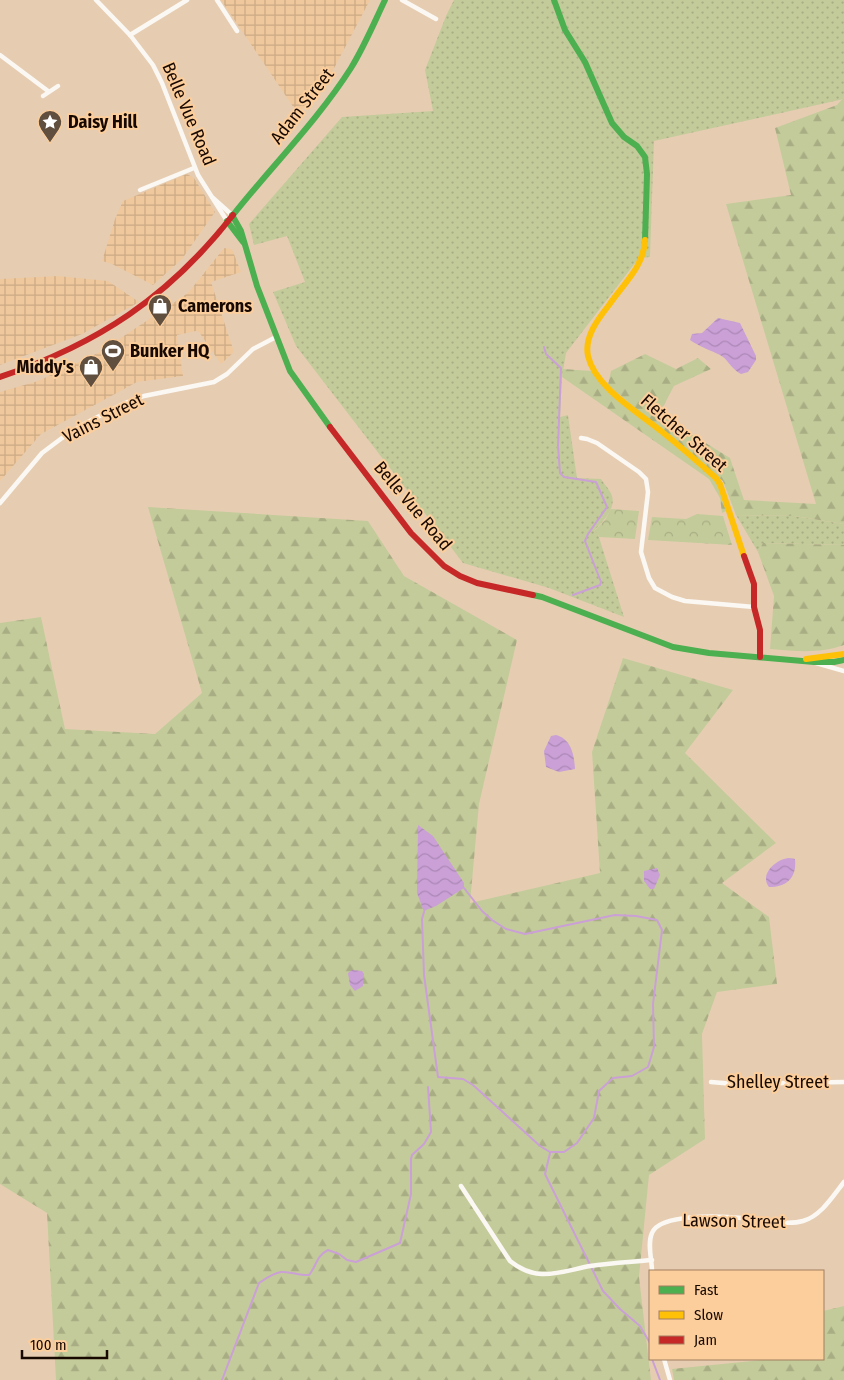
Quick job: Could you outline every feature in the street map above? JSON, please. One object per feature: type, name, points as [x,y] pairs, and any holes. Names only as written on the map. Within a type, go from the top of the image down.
[{"type":"street","name":"Belle Vue Road","points":[[96,0],[130,35],[146,55],[158,75],[194,168],[242,242]]},
{"type":"street","points":[[130,35],[187,0]]},
{"type":"street","points":[[217,0],[238,31]]},
{"type":"street","name":"Adam Street","points":[[0,377],[68,353],[128,318],[161,293],[179,276],[199,256],[272,169],[345,77],[385,0]]},
{"type":"street","points":[[402,0],[436,19]]},
{"type":"street","name":"Fletcher Street","points":[[554,0],[565,30],[586,62],[612,123],[624,137],[637,146],[644,158],[647,174],[646,226],[643,257],[594,329],[588,345],[588,357],[593,369],[609,389],[670,438],[720,484],[754,584],[754,607],[760,630],[760,657]]},
{"type":"street","points":[[0,55],[48,91]]},
{"type":"street","points":[[43,96],[58,86]]},
{"type":"street","points":[[140,190],[194,168]]},
{"type":"street","name":"Belle Vue Road","points":[[212,197],[232,215],[241,231],[242,242],[290,371],[412,534],[444,566],[460,576],[477,583],[542,598],[668,646],[709,653],[814,662],[842,657]]},
{"type":"street","name":"Vains Street","points":[[0,503],[42,453],[84,424],[144,396],[214,382],[227,374],[253,349],[276,336]]},
{"type":"street","points":[[581,438],[587,438],[597,443],[646,479],[648,492],[641,552],[649,578],[655,588],[685,601],[754,607]]},
{"type":"street","name":"Belle Vue Road","points":[[802,660],[842,657]]},
{"type":"street","points":[[814,662],[844,669],[842,657]]},
{"type":"street","name":"Shelley Street","points":[[711,1082],[734,1084],[844,1082]]},
{"type":"street","name":"Lawson Street","points":[[652,1270],[651,1237],[656,1226],[663,1222],[681,1219],[725,1217],[802,1222],[820,1211],[844,1182]]},
{"type":"street","points":[[461,1186],[510,1261],[520,1269],[550,1275],[591,1266],[652,1260]]},
{"type":"street","points":[[664,1360],[670,1380]]},
{"type":"shaded area","points":[[221,0],[370,0],[330,76],[298,114]]},
{"type":"shaded area","points":[[187,174],[194,178],[215,212],[182,259],[153,285],[112,264],[102,261],[115,219],[123,201]]},
{"type":"shaded area","points":[[224,248],[232,249],[241,272],[211,282],[234,352],[221,364],[199,332],[177,335],[183,376],[137,382],[41,434],[0,481],[0,392],[38,381],[100,352],[188,293]]},
{"type":"shaded area","points":[[58,276],[108,281],[139,302],[82,334],[0,365],[0,279]]},
{"type":"green space","points":[[454,0],[844,0],[844,99],[654,141],[650,257],[639,258],[566,353],[562,377],[560,417],[568,415],[577,478],[601,479],[612,496],[613,501],[610,510],[594,531],[598,534],[624,617],[549,588],[463,563],[296,346],[273,292],[305,282],[287,236],[254,245],[249,224],[342,117],[433,111],[425,70]]},
{"type":"green space","points":[[844,97],[844,524],[794,516],[736,515],[723,481],[608,385],[611,371],[645,354],[676,369],[698,358],[711,369],[674,386],[664,405],[657,413],[730,458],[744,500],[816,504],[726,204],[791,195],[775,128],[837,105]]},
{"type":"green space","points":[[563,369],[592,371],[714,479],[720,488],[726,511],[722,513],[720,498],[709,479],[562,377]]},
{"type":"green space","points":[[148,507],[368,521],[404,576],[517,640],[479,804],[470,903],[600,873],[592,752],[623,658],[733,690],[685,753],[776,843],[722,883],[769,917],[777,984],[717,992],[702,1034],[705,1139],[649,1175],[639,1277],[651,1380],[56,1380],[47,1213],[0,1184],[0,623],[41,617],[65,729],[155,734],[202,693]]},
{"type":"green space","points":[[611,509],[639,511],[635,539],[599,537],[594,531],[605,520]]},
{"type":"green space","points":[[697,514],[723,516],[732,545],[648,540],[652,517],[686,519]]},
{"type":"green space","points":[[736,515],[794,516],[844,524],[844,545],[763,543],[758,552]]},
{"type":"green space","points":[[763,543],[844,545],[844,645],[817,651],[770,649],[774,596],[758,552]]},
{"type":"green space","points":[[844,1306],[844,1380],[674,1380],[672,1369],[762,1360],[824,1360],[824,1311]]},
{"type":"water","points":[[718,318],[740,323],[756,356],[756,360],[748,372],[741,374],[723,357],[690,340],[692,334],[702,333]]},
{"type":"water","points":[[556,735],[565,740],[571,748],[575,769],[559,772],[546,767],[544,751],[551,736]]},
{"type":"water","points":[[418,825],[433,836],[464,883],[464,888],[424,912],[417,893]]},
{"type":"water","points":[[789,858],[795,859],[794,871],[790,880],[775,887],[769,887],[766,877],[770,868],[779,861]]},
{"type":"water","points":[[657,868],[660,875],[654,889],[650,889],[644,881],[644,871]]},
{"type":"water","points":[[352,970],[362,971],[364,974],[363,986],[355,991],[350,985],[348,973]]},
{"type":"waterway","points":[[544,347],[546,354],[561,368],[558,446],[560,473],[564,477],[596,482],[607,507],[585,541],[601,582],[600,585],[573,595]]},
{"type":"waterway","points":[[424,912],[422,919],[424,975],[438,1077],[463,1079],[473,1085],[540,1146],[550,1152],[564,1152],[577,1143],[594,1118],[599,1091],[613,1078],[632,1076],[648,1067],[654,1047],[653,1004],[662,930],[657,920],[615,915],[525,934],[506,929],[492,920],[482,911],[464,888]]},
{"type":"waterway","points":[[222,1380],[259,1283],[281,1272],[309,1275],[319,1258],[328,1250],[339,1254],[347,1260],[356,1262],[400,1243],[411,1194],[412,1155],[424,1144],[431,1132],[428,1087]]},
{"type":"waterway","points":[[550,1153],[545,1174],[603,1291],[640,1326],[649,1341]]},
{"type":"waterway","points":[[652,1360],[660,1380]]},
{"type":"traffic: fast","points":[[233,215],[309,125],[338,87],[360,52],[385,0]]},
{"type":"traffic: fast","points":[[554,0],[565,30],[585,62],[612,123],[624,137],[637,146],[645,157],[647,174],[645,240]]},
{"type":"traffic: fast","points":[[232,215],[241,231],[257,286],[290,371],[330,427]]},
{"type":"traffic: fast","points":[[227,221],[243,242]]},
{"type":"traffic: fast","points":[[533,595],[673,647],[709,653],[814,662],[844,660]]},
{"type":"traffic: slow","points":[[645,240],[644,250],[637,267],[601,316],[590,335],[587,349],[588,356],[599,378],[618,398],[675,442],[716,478],[720,484],[744,556]]},
{"type":"traffic: slow","points":[[806,659],[844,654]]},
{"type":"traffic: jam","points":[[0,377],[69,349],[100,333],[129,314],[157,294],[183,270],[209,244],[233,215]]},
{"type":"traffic: jam","points":[[330,427],[411,533],[444,566],[460,576],[477,583],[533,595]]},
{"type":"traffic: jam","points":[[744,556],[754,584],[754,607],[760,630],[760,657]]},
{"type":"place","name":"Daisy Hill","points":[[50,143]]},
{"type":"place","name":"Camerons","points":[[160,327]]},
{"type":"place","name":"Bunker HQ","points":[[113,372]]},
{"type":"place","name":"Middy's","points":[[91,388]]}]
